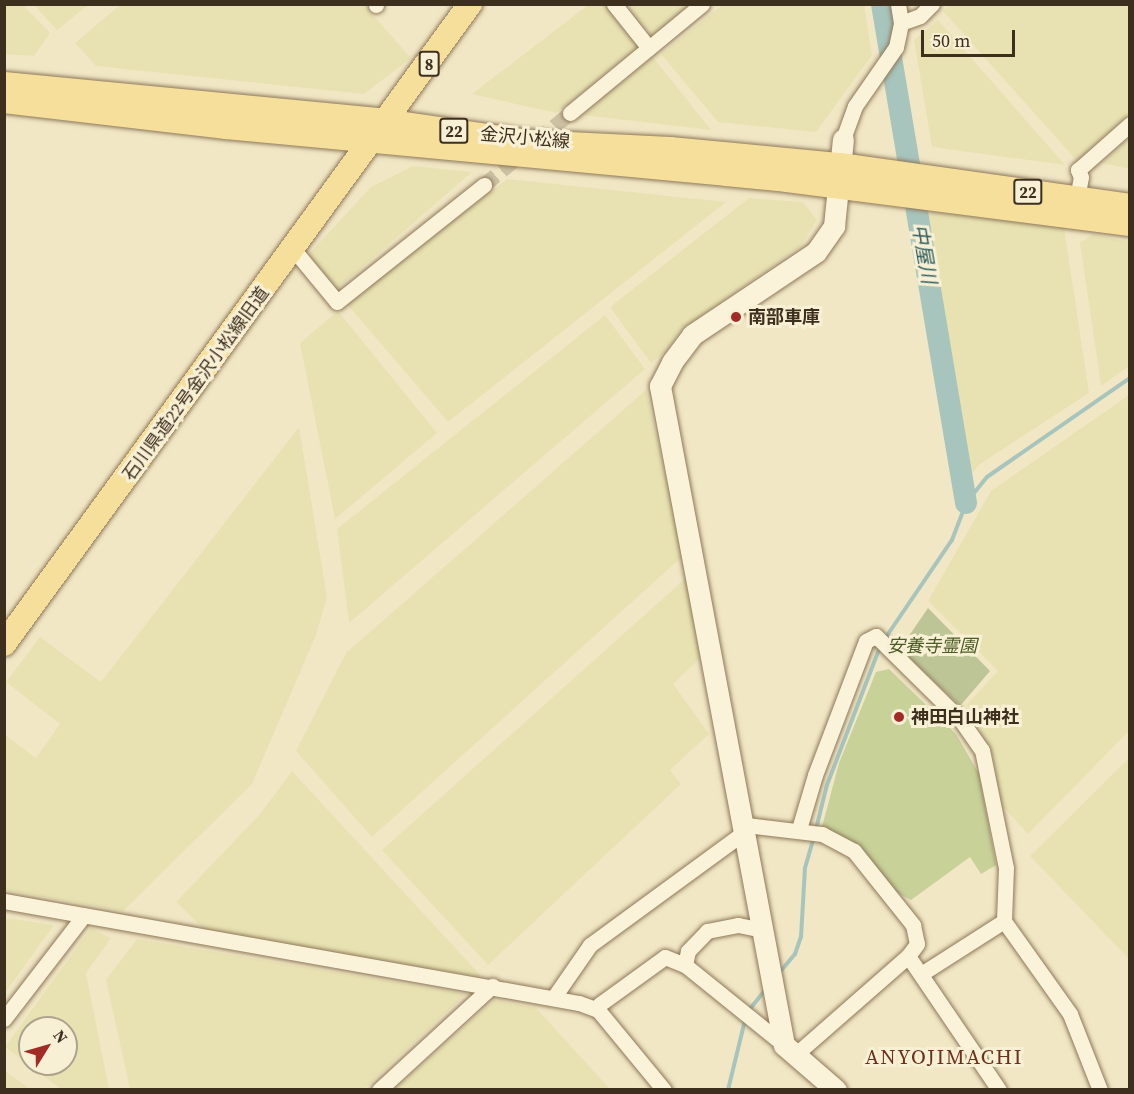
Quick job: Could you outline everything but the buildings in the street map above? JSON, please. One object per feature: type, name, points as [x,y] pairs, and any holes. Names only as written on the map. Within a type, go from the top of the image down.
[{"type":"main road","name":"8","points":[[378,130],[470,4]]},
{"type":"main road","name":"金沢小松線","points":[[4,84],[378,130]]},
{"type":"main road","name":"金沢小松線","points":[[4,101],[529,142],[649,147],[840,177],[930,187]]},
{"type":"main road","name":"石川県道22号金沢小松線旧道","points":[[4,644],[294,250],[378,130]]},
{"type":"main road","name":"22","points":[[930,187],[1077,199],[1130,206]]},
{"type":"main road","name":"22","points":[[930,187],[1130,224]]},
{"type":"street","points":[[614,4],[649,48]]},
{"type":"street","points":[[570,113],[702,4]]},
{"type":"street","points":[[790,1050],[773,983],[746,828],[660,386],[672,362],[692,335],[816,252],[834,226],[843,139],[855,106],[886,64],[896,46],[901,23],[898,4]]},
{"type":"street","points":[[901,23],[920,16],[932,4]]},
{"type":"street","points":[[1077,199],[1081,177],[1078,170],[1130,124]]},
{"type":"street","points":[[294,250],[337,302],[484,185]]},
{"type":"street","points":[[810,832],[815,775],[866,641],[876,636],[960,718],[981,750],[1006,868],[1004,921],[1070,1014],[1100,1089]]},
{"type":"street","points":[[554,997],[590,945],[746,828],[810,832],[854,851],[914,925],[917,944],[908,956],[790,1050]]},
{"type":"street","points":[[4,901],[554,997],[598,1010],[664,1089]]},
{"type":"street","points":[[4,1019],[84,915]]},
{"type":"street","points":[[921,974],[1004,921]]},
{"type":"street","points":[[685,965],[688,951],[707,931],[738,925],[764,930]]},
{"type":"street","points":[[908,956],[999,1089]]},
{"type":"street","points":[[598,1010],[600,1004],[665,957],[685,965],[836,1089]]},
{"type":"street","points":[[379,1089],[492,986]]},
{"type":"shaded area","points":[[363,4],[411,58],[364,94],[96,66],[75,43],[120,5]]},
{"type":"shaded area","points":[[864,4],[872,55],[816,132],[718,122],[661,54],[722,5]]},
{"type":"shaded area","points":[[951,4],[1129,5],[1129,114],[1077,161],[943,11]]},
{"type":"shaded area","points":[[4,5],[23,5],[50,33],[34,56],[5,54]]},
{"type":"shaded area","points":[[34,5],[88,5],[57,30]]},
{"type":"shaded area","points":[[588,5],[606,5],[639,46],[556,113],[472,94]]},
{"type":"shaded area","points":[[627,5],[690,5],[652,36]]},
{"type":"shaded area","points":[[938,20],[1065,165],[932,147],[914,40]]},
{"type":"shaded area","points":[[653,57],[711,130],[583,115]]},
{"type":"shaded area","points":[[1129,139],[1129,169],[1102,163]]},
{"type":"shaded area","points":[[413,166],[472,172],[336,290],[308,255],[371,187]]},
{"type":"shaded area","points":[[507,179],[726,202],[448,422],[346,303]]},
{"type":"shaded area","points":[[749,198],[803,202],[817,220],[801,246],[680,331],[666,351],[651,363],[610,307]]},
{"type":"shaded area","points":[[923,211],[1064,227],[1089,393],[980,464],[970,476]]},
{"type":"shaded area","points":[[1093,234],[1129,242],[1129,366],[1101,386],[1080,243]]},
{"type":"shaded area","points":[[338,311],[437,433],[335,519],[300,343]]},
{"type":"shaded area","points":[[605,315],[645,369],[349,623],[337,529]]},
{"type":"shaded area","points":[[646,390],[684,555],[372,837],[296,751],[346,653]]},
{"type":"shaded area","points":[[1129,395],[1129,731],[1028,834],[1001,804],[993,757],[967,704],[998,671],[928,601],[991,491]]},
{"type":"shaded area","points":[[299,427],[327,597],[316,635],[252,784],[123,911],[5,890],[5,735],[36,758],[60,724],[6,682],[40,637],[101,682]]},
{"type":"shaded area","points":[[687,577],[701,657],[673,684],[709,734],[670,770],[681,784],[488,965],[382,850]]},
{"type":"shaded area","points":[[1129,758],[1129,959],[1030,856]]},
{"type":"shaded area","points":[[292,771],[482,977],[207,932],[176,902],[260,814]]},
{"type":"shaded area","points":[[4,918],[54,925],[5,993]]},
{"type":"shaded area","points":[[91,928],[111,938],[86,973],[109,1089],[61,1089],[44,1076],[78,1076],[78,1016],[27,1016]]},
{"type":"shaded area","points":[[137,939],[466,994],[364,1089],[130,1089],[106,980]]},
{"type":"shaded area","points":[[494,1000],[536,1008],[610,1089],[395,1089]]},
{"type":"shaded area","points":[[18,1029],[18,1057],[5,1047]]},
{"type":"shaded area","points":[[5,1071],[30,1089],[5,1089]]},
{"type":"green space","name":"安養寺霊園","points":[[928,608],[990,671],[960,706],[900,649]]},
{"type":"green space","points":[[889,669],[956,734],[979,774],[996,865],[981,874],[970,857],[911,900],[895,892],[822,827],[839,763],[876,672]]},
{"type":"waterway","name":"中屋川","points":[[882,4],[966,503]]},
{"type":"waterway","points":[[884,640],[952,540],[966,503],[987,477],[1130,378]]},
{"type":"waterway","points":[[816,829],[827,785],[880,647]]},
{"type":"waterway","points":[[779,973],[795,954],[801,937],[805,868],[814,836]]},
{"type":"waterway","points":[[749,1010],[767,988]]},
{"type":"waterway","points":[[728,1090],[745,1020]]},
{"type":"tunnel","points":[[484,185],[570,113]]},
{"type":"place","name":"南部車庫","points":[[736,317]]},
{"type":"place","name":"神田白山神社","points":[[899,717]]},
{"type":"district","name":"ANYOJIMACHI","points":[[944,1057]]}]
